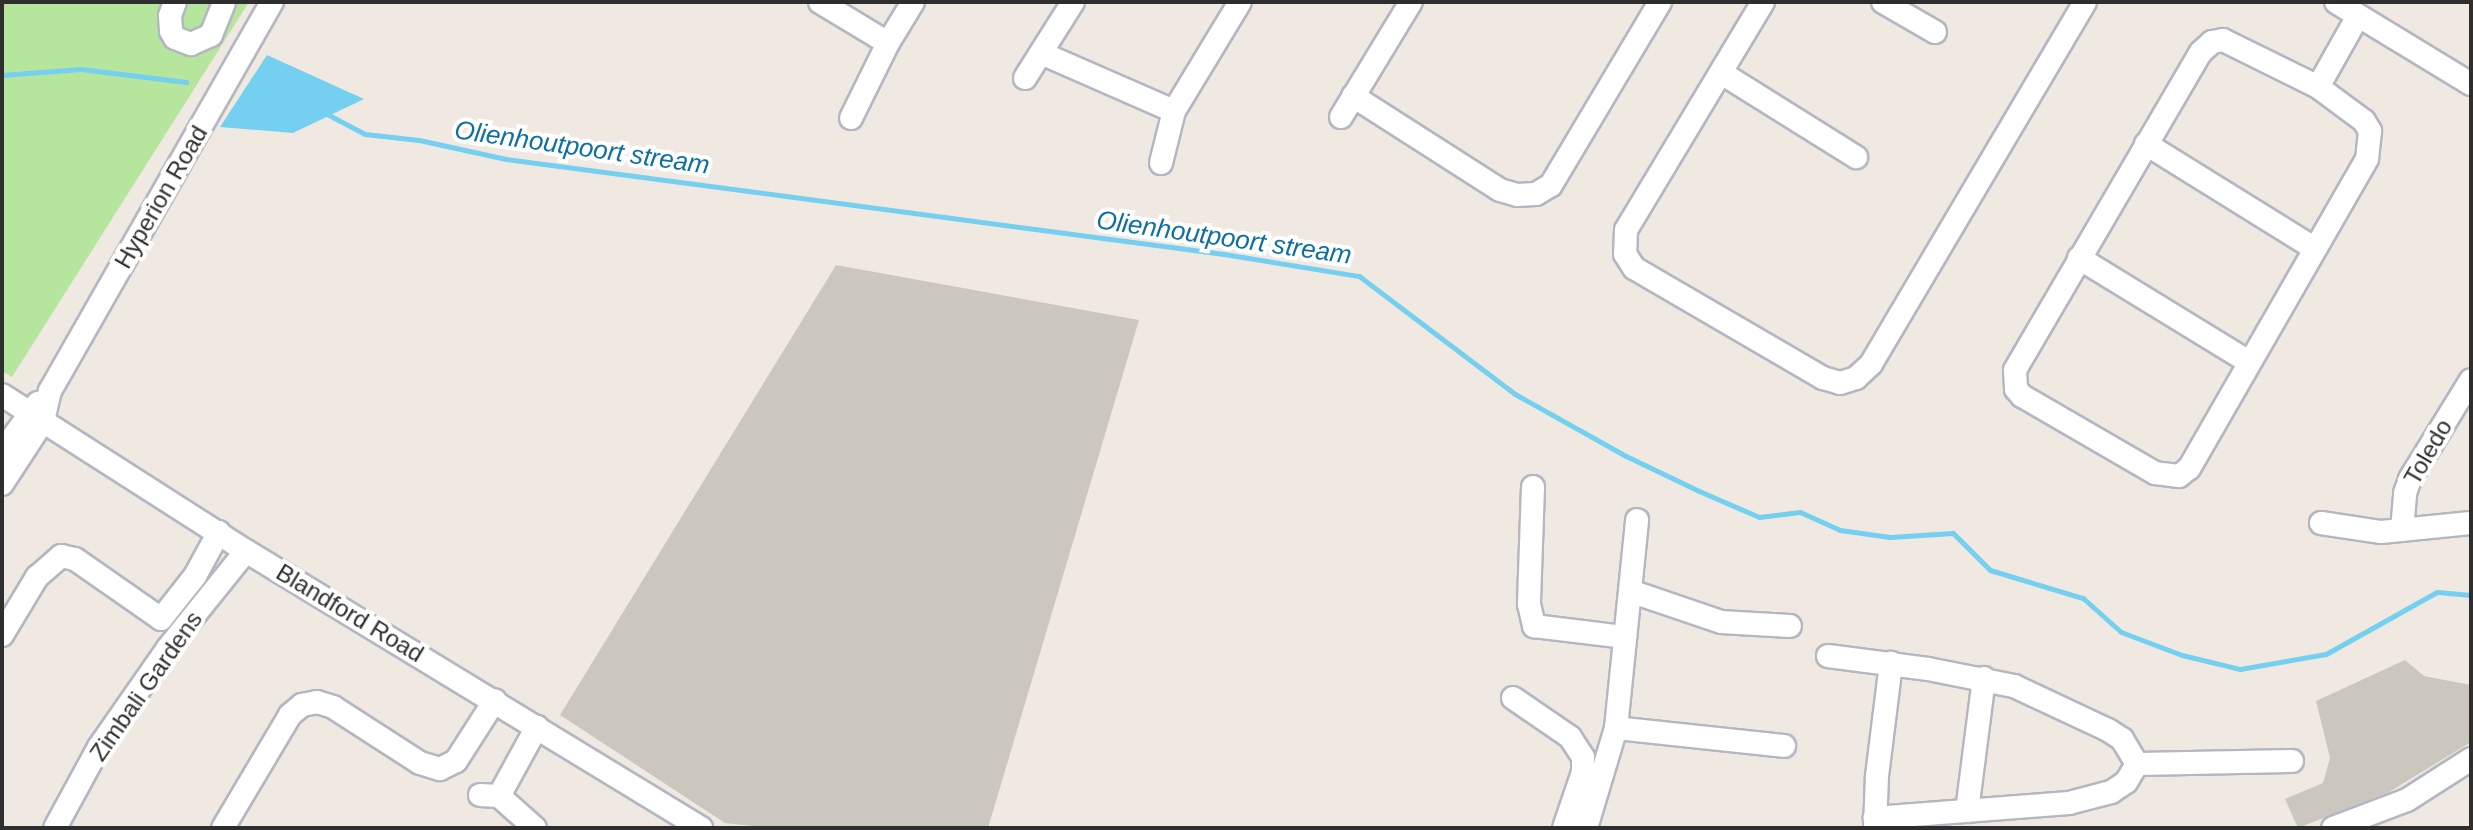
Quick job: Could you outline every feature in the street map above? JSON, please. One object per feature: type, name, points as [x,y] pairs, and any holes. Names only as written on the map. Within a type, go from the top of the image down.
[{"type":"street","points":[[175,2],[170,16],[171,31],[175,38],[191,44],[211,35],[224,2]]},
{"type":"street","name":"Hyperion Road","points":[[2,484],[50,391],[272,2]]},
{"type":"street","points":[[820,2],[888,43]]},
{"type":"street","points":[[851,118],[888,43],[913,2]]},
{"type":"street","points":[[1025,78],[1073,2]]},
{"type":"street","points":[[1161,163],[1174,111],[1240,2]]},
{"type":"street","points":[[1341,117],[1411,2]]},
{"type":"street","points":[[1353,96],[1500,190],[1517,195],[1536,194],[1551,185],[1660,2]]},
{"type":"street","points":[[1763,2],[1723,74],[1626,230],[1625,254],[1634,268],[1823,378],[1840,383],[1856,378],[1871,364],[2085,2]]},
{"type":"street","points":[[1883,2],[1935,32]]},
{"type":"street","points":[[2336,2],[2471,84]]},
{"type":"street","points":[[2318,87],[2358,16]]},
{"type":"street","points":[[2223,40],[2238,44],[2318,87],[2364,121],[2370,131],[2371,145],[2367,159],[2195,461],[2179,476],[2155,473],[2022,396],[2014,379],[2015,370],[2201,52],[2212,42],[2223,40]]},
{"type":"street","points":[[1041,53],[1174,111]]},
{"type":"street","points":[[1723,74],[1856,157]]},
{"type":"street","points":[[2146,144],[2314,248]]},
{"type":"street","points":[[2079,258],[2249,362]]},
{"type":"street","name":"Toledo","points":[[2402,530],[2405,493],[2410,479],[2471,380]]},
{"type":"street","name":"Blandford Road","points":[[2,395],[246,551],[701,828]]},
{"type":"street","name":"Hyperion Road","points":[[2,452],[36,416]]},
{"type":"street","points":[[1533,487],[1529,604],[1534,626],[1542,630],[1625,637]]},
{"type":"street","points":[[1586,828],[1616,728],[1637,520]]},
{"type":"street","points":[[2321,523],[2365,532],[2471,523]]},
{"type":"street","name":"Zimbali Gardens","points":[[2,635],[37,577],[61,556],[75,559],[161,619],[195,576],[219,532]]},
{"type":"street","name":"Zimbali Gardens","points":[[55,828],[108,735],[168,648],[246,551]]},
{"type":"street","points":[[1630,591],[1721,622],[1790,626]]},
{"type":"street","points":[[1828,656],[1984,678],[2042,697],[2122,739],[2137,764]]},
{"type":"street","points":[[1891,663],[1875,823],[2095,798],[2126,782],[2137,764]]},
{"type":"street","points":[[1967,811],[1984,678]]},
{"type":"street","points":[[1513,698],[1570,737],[1583,757],[1583,772],[1564,828]]},
{"type":"street","points":[[223,828],[290,715],[302,705],[317,702],[333,707],[420,763],[440,769],[456,761],[495,700]]},
{"type":"street","points":[[535,828],[489,795],[537,727]]},
{"type":"street","points":[[1616,728],[1784,746]]},
{"type":"street","points":[[2333,828],[2407,800],[2471,759]]},
{"type":"street","points":[[2137,764],[2292,761]]},
{"type":"green space","points":[[2,2],[249,2],[12,377],[2,371]]},
{"type":"water","points":[[267,55],[364,99],[293,133],[220,127]]},
{"type":"building","points":[[836,265],[1139,320],[988,828],[771,828],[725,823],[560,715]]},
{"type":"building","points":[[2405,660],[2424,676],[2471,685],[2471,742],[2389,792],[2298,828],[2285,799],[2323,783],[2330,758],[2316,701]]},
{"type":"waterway","name":"Olienhoutpoort stream","points":[[2,75],[81,69],[186,82]]},
{"type":"waterway","name":"Olienhoutpoort stream","points":[[325,113],[365,134],[419,140],[506,159],[1224,254],[1359,276],[1515,394],[1626,456],[1699,491],[1759,517],[1800,512],[1840,530],[1890,537],[1953,533],[1990,570],[2083,598],[2121,632],[2182,655],[2240,669],[2326,654],[2437,592],[2471,595]]}]
